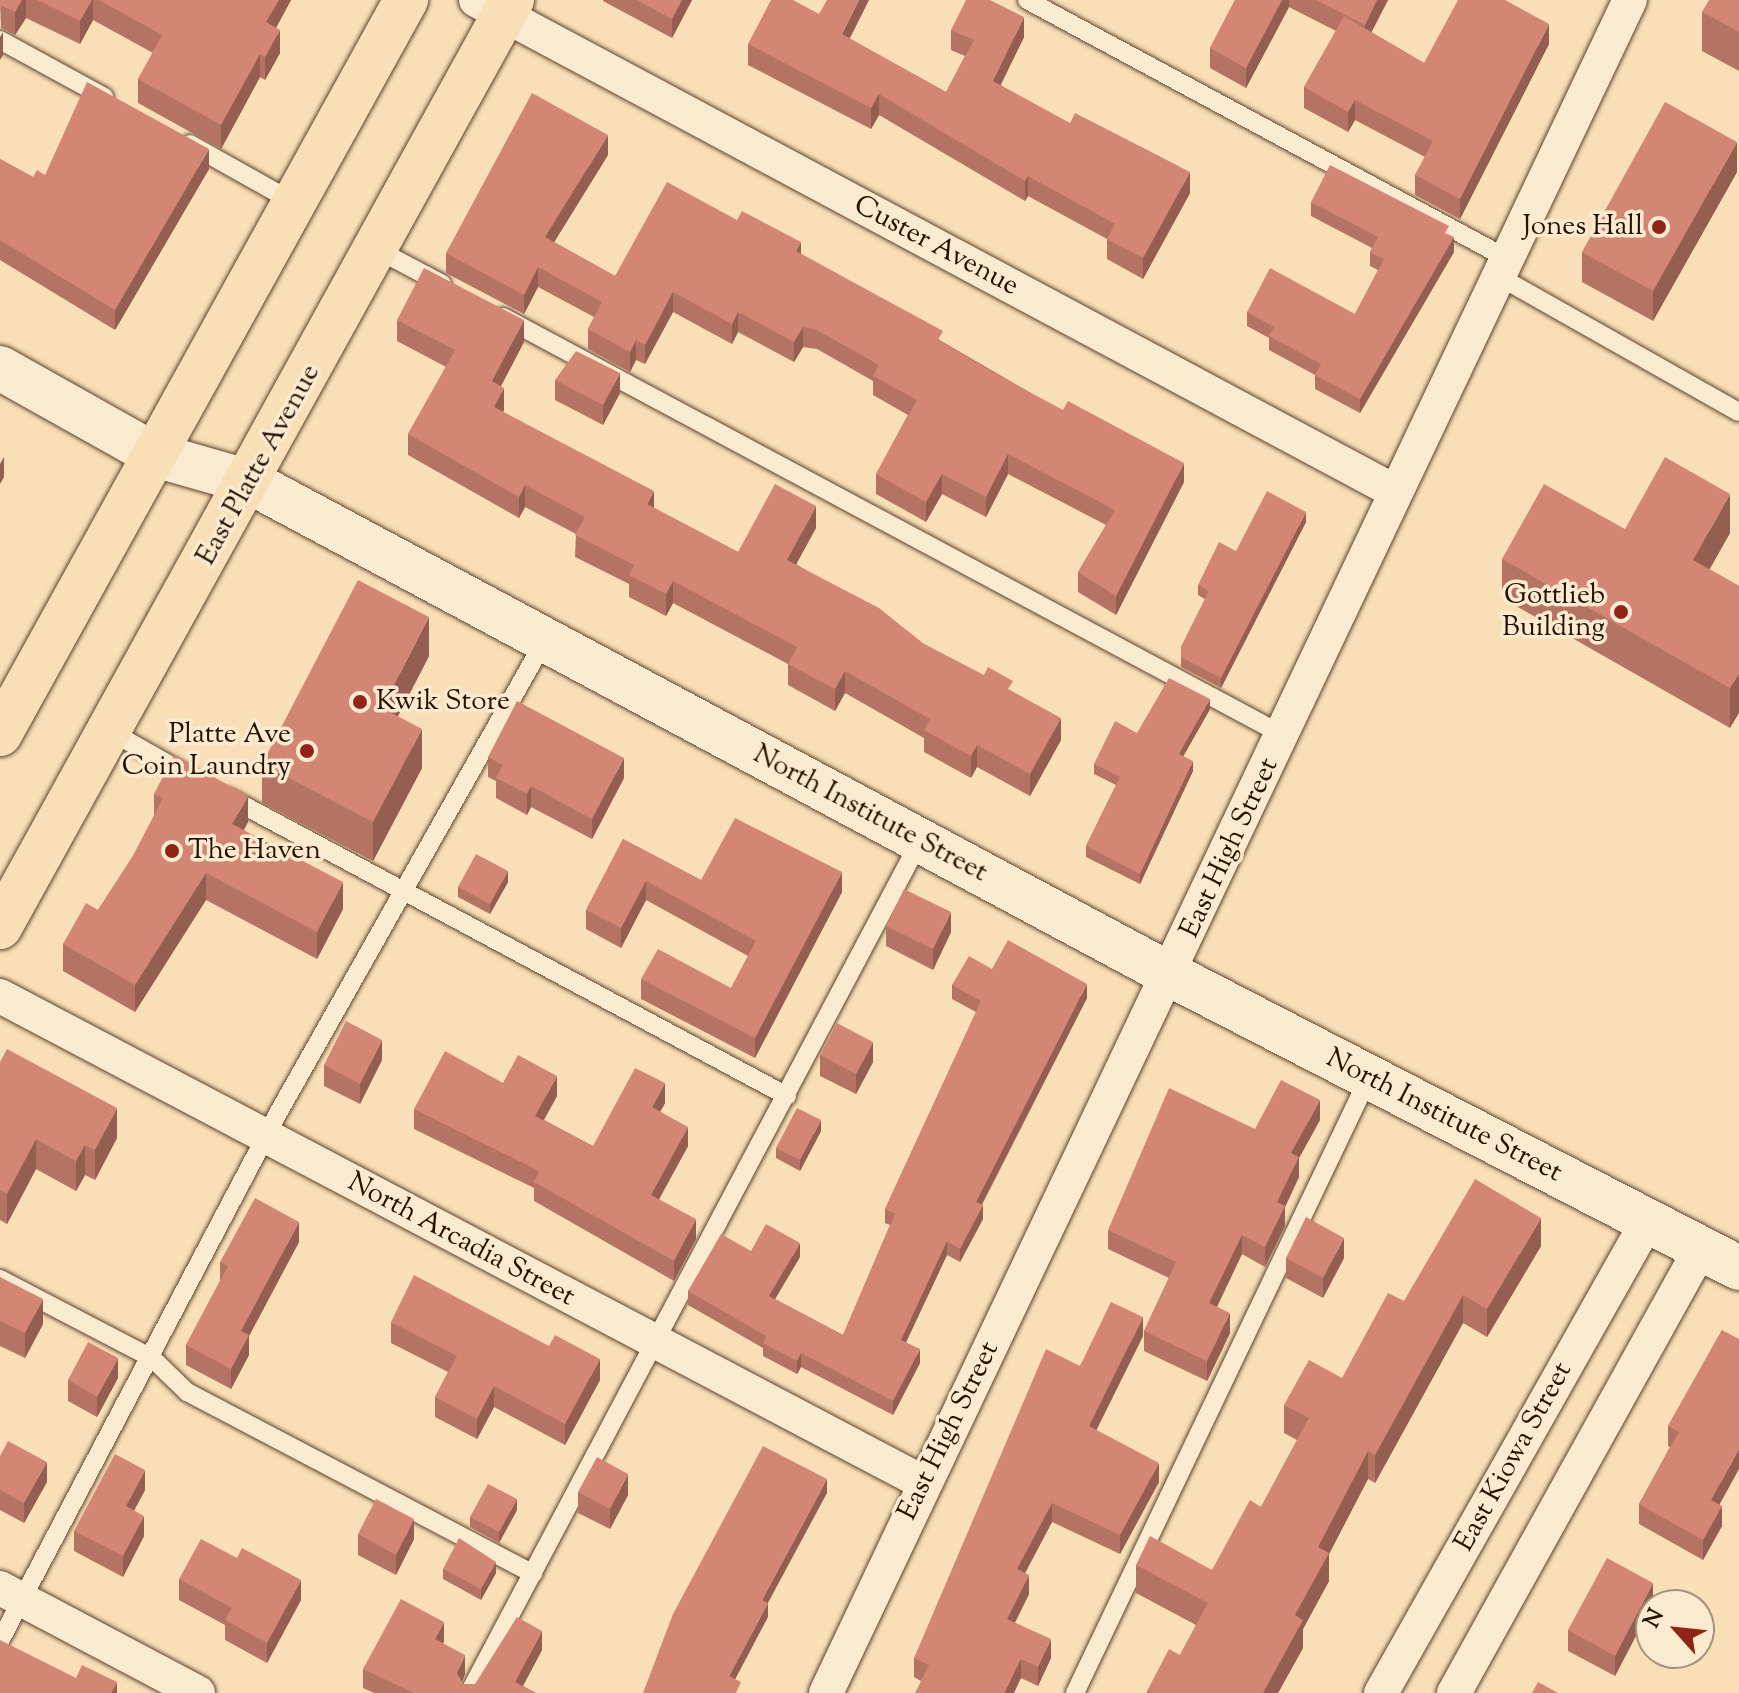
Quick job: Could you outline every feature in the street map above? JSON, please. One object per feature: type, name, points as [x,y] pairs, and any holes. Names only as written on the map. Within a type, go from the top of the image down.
[{"type":"main road","points":[[0,734],[406,0]]},
{"type":"main road","name":"East Platte Avenue","points":[[0,927],[250,482],[376,249],[497,5]]},
{"type":"street","name":"East High Street","points":[[826,1693],[924,1483],[1171,975],[1504,268],[1619,4]]},
{"type":"street","name":"Custer Avenue","points":[[497,5],[1396,492]]},
{"type":"street","name":"North Institute Street","points":[[0,368],[155,455],[250,482],[1171,975],[1739,1268]]},
{"type":"street","name":"North Arcadia Street","points":[[0,996],[924,1483]]},
{"type":"street","name":"East Kiowa Street","points":[[1381,1693],[1647,1222]]},
{"type":"street","points":[[1454,1693],[1701,1248]]},
{"type":"street","points":[[11,1594],[198,1693]]},
{"type":"lane","points":[[1027,0],[1504,268],[1739,412]]},
{"type":"lane","points":[[0,40],[121,107]]},
{"type":"lane","points":[[175,137],[295,203]]},
{"type":"lane","points":[[376,249],[1283,735]]},
{"type":"lane","points":[[0,1641],[11,1594],[152,1358],[267,1139],[545,640]]},
{"type":"lane","points":[[110,731],[401,895],[787,1096]]},
{"type":"lane","points":[[469,1693],[659,1344],[920,841]]},
{"type":"lane","points":[[1075,1693],[1369,1077]]},
{"type":"lane","points":[[0,1279],[152,1358],[187,1392],[533,1574]]},
{"type":"building","points":[[0,0],[22,0],[15,12],[0,5]]},
{"type":"building","points":[[37,0],[92,0],[80,21]]},
{"type":"building","points":[[99,0],[279,0],[266,22],[280,30],[265,57],[260,54],[221,125],[138,79],[162,35]]},
{"type":"building","points":[[637,0],[682,0],[672,19]]},
{"type":"building","points":[[771,0],[793,0],[819,14],[827,0],[859,0],[842,34],[946,92],[974,40],[951,30],[966,0],[990,0],[1024,17],[993,81],[1070,123],[1075,113],[1190,172],[1143,258],[1107,239],[1115,224],[1028,176],[1025,181],[879,94],[871,108],[748,44]]},
{"type":"building","points":[[1235,0],[1282,0],[1246,68],[1210,48]]},
{"type":"building","points":[[1316,0],[1377,0],[1365,25]]},
{"type":"building","points":[[1458,0],[1505,0],[1549,24],[1460,199],[1415,175],[1433,141],[1355,100],[1348,112],[1304,87],[1344,16],[1424,63]]},
{"type":"building","points":[[1709,0],[1739,0],[1739,32],[1702,12]]},
{"type":"building","points":[[87,82],[209,149],[115,310],[0,240],[0,159],[33,177],[37,170],[45,175]]},
{"type":"building","points":[[532,93],[608,135],[545,237],[615,276],[667,182],[737,220],[742,211],[801,242],[796,251],[943,331],[938,340],[996,374],[1063,410],[1068,401],[1184,463],[1116,596],[1078,572],[1115,510],[1008,454],[986,497],[942,474],[926,502],[876,474],[917,400],[873,376],[879,365],[817,330],[803,327],[794,342],[738,312],[732,324],[673,292],[645,345],[636,340],[630,352],[588,329],[602,302],[538,267],[524,295],[446,253]]},
{"type":"building","name":"Jones Hall","points":[[1665,102],[1737,142],[1653,291],[1582,252]]},
{"type":"building","points":[[1330,165],[1449,226],[1445,233],[1454,237],[1360,399],[1315,375],[1321,364],[1269,336],[1274,327],[1247,312],[1270,268],[1355,314],[1384,259],[1370,252],[1378,237],[1311,202]]},
{"type":"building","points":[[424,268],[524,320],[492,381],[504,388],[494,407],[654,491],[647,504],[738,552],[775,484],[816,506],[787,560],[879,608],[924,644],[984,675],[988,667],[1013,681],[1008,689],[1061,718],[1030,774],[977,745],[971,756],[924,730],[930,719],[845,671],[835,689],[788,664],[797,647],[673,581],[666,594],[629,575],[634,565],[575,535],[585,517],[525,485],[519,497],[408,434],[455,350],[397,320]]},
{"type":"building","points":[[576,351],[620,373],[603,405],[555,380]]},
{"type":"building","name":"Gottlieb Building","points":[[1665,457],[1730,494],[1693,560],[1739,586],[1739,673],[1730,688],[1502,559],[1544,484],[1625,529]]},
{"type":"building","points":[[1267,491],[1306,512],[1221,678],[1181,657],[1181,647],[1209,591],[1198,585],[1219,542],[1236,551]]},
{"type":"building","name":"Kwik Store","points":[[358,580],[429,617],[382,708],[422,729],[373,822],[262,764]]},
{"type":"building","points":[[1169,678],[1210,699],[1179,754],[1193,761],[1140,874],[1086,846],[1120,777],[1094,764],[1115,721],[1137,733]]},
{"type":"building","points":[[517,701],[624,758],[592,819],[531,786],[527,794],[496,778],[503,765],[488,757]]},
{"type":"building","points":[[174,755],[248,796],[232,824],[343,882],[317,932],[206,873],[135,985],[63,944],[86,903],[98,910],[133,856],[163,798],[154,794]]},
{"type":"building","points":[[735,818],[842,872],[755,1038],[641,979],[658,949],[731,988],[756,941],[646,881],[621,928],[586,910],[623,839],[701,880]]},
{"type":"building","points":[[476,854],[508,871],[490,904],[458,887]]},
{"type":"building","points":[[904,889],[951,912],[933,949],[886,926]]},
{"type":"building","points":[[1008,940],[1087,984],[976,1202],[983,1205],[960,1249],[947,1241],[901,1340],[920,1349],[893,1401],[801,1353],[797,1361],[763,1343],[766,1336],[688,1291],[721,1234],[751,1251],[766,1224],[800,1243],[769,1296],[843,1335],[895,1214],[885,1209],[981,1001],[952,985],[969,956],[992,969]]},
{"type":"building","points":[[346,1021],[382,1040],[360,1084],[324,1065]]},
{"type":"building","points":[[837,1023],[873,1042],[856,1074],[820,1055]]},
{"type":"building","points":[[7,1049],[117,1108],[95,1150],[85,1145],[76,1161],[36,1139],[7,1194],[0,1190],[0,1062]]},
{"type":"building","points":[[445,1051],[503,1083],[518,1055],[557,1076],[535,1116],[593,1146],[635,1068],[665,1083],[652,1107],[688,1127],[651,1195],[696,1219],[674,1261],[534,1182],[539,1171],[414,1109]]},
{"type":"building","points":[[1281,1080],[1320,1100],[1291,1153],[1299,1157],[1277,1202],[1285,1206],[1265,1247],[1242,1235],[1209,1303],[1230,1313],[1207,1361],[1144,1331],[1176,1262],[1108,1230],[1169,1088],[1255,1129]]},
{"type":"building","points":[[797,1108],[821,1120],[800,1160],[776,1148]]},
{"type":"building","points":[[1475,1179],[1541,1218],[1487,1309],[1463,1295],[1375,1455],[1368,1451],[1318,1547],[1329,1553],[1295,1615],[1303,1620],[1263,1693],[1147,1691],[1169,1649],[1180,1655],[1208,1603],[1136,1565],[1150,1536],[1212,1570],[1250,1500],[1261,1507],[1309,1418],[1284,1405],[1309,1360],[1342,1378],[1388,1293],[1404,1301]]},
{"type":"building","points":[[255,1198],[299,1222],[241,1331],[249,1335],[231,1369],[186,1345],[228,1266],[220,1262]]},
{"type":"building","points":[[1306,1217],[1344,1238],[1323,1278],[1286,1258]]},
{"type":"building","points":[[414,1275],[549,1346],[555,1335],[600,1359],[565,1424],[494,1386],[477,1419],[435,1397],[457,1356],[391,1322]]},
{"type":"building","points":[[0,1277],[43,1299],[25,1333],[0,1321]]},
{"type":"building","points":[[1111,1302],[1143,1317],[1089,1426],[1159,1463],[1120,1535],[1052,1503],[1017,1569],[1029,1575],[1007,1619],[1051,1639],[1038,1667],[1021,1659],[1004,1693],[915,1693],[929,1665],[914,1658],[1046,1349],[1080,1366]]},
{"type":"building","points":[[1722,1330],[1739,1339],[1739,1449],[1711,1500],[1722,1506],[1703,1540],[1639,1504],[1679,1432],[1668,1426]]},
{"type":"building","points":[[88,1342],[118,1358],[97,1397],[68,1380]]},
{"type":"building","points":[[8,1441],[47,1462],[24,1503],[0,1490],[0,1456]]},
{"type":"building","points":[[763,1446],[827,1479],[762,1600],[768,1603],[729,1676],[741,1682],[736,1693],[643,1693],[673,1614]]},
{"type":"building","points":[[115,1454],[145,1470],[126,1506],[144,1516],[123,1556],[74,1531]]},
{"type":"building","points":[[597,1457],[628,1474],[610,1509],[578,1492]]},
{"type":"building","points":[[488,1484],[517,1499],[499,1532],[470,1517]]},
{"type":"building","points":[[376,1499],[414,1519],[396,1555],[358,1534]]},
{"type":"building","points":[[459,1538],[496,1562],[481,1589],[443,1569]]},
{"type":"building","points":[[201,1539],[237,1558],[242,1548],[301,1580],[267,1643],[225,1620],[232,1608],[179,1579]]},
{"type":"building","points":[[1607,1558],[1653,1583],[1650,1589],[1635,1589],[1635,1618],[1615,1656],[1568,1630]]},
{"type":"building","points":[[401,1599],[444,1622],[435,1639],[465,1655],[457,1673],[463,1684],[475,1684],[517,1617],[542,1631],[515,1682],[536,1693],[414,1693],[363,1669]]},
{"type":"building","points":[[0,1640],[76,1678],[82,1665],[117,1682],[111,1693],[0,1693]]},
{"type":"building","points":[[1538,1682],[1558,1693],[1532,1693]]},
{"type":"place","name":"Jones Hall","points":[[1659,227]]},
{"type":"place","name":"Gottlieb Building","points":[[1621,612]]},
{"type":"place","name":"Kwik Store","points":[[360,702]]},
{"type":"place","name":"Platte Ave Coin Laundry","points":[[307,751]]},
{"type":"place","name":"The Haven","points":[[172,851]]}]
